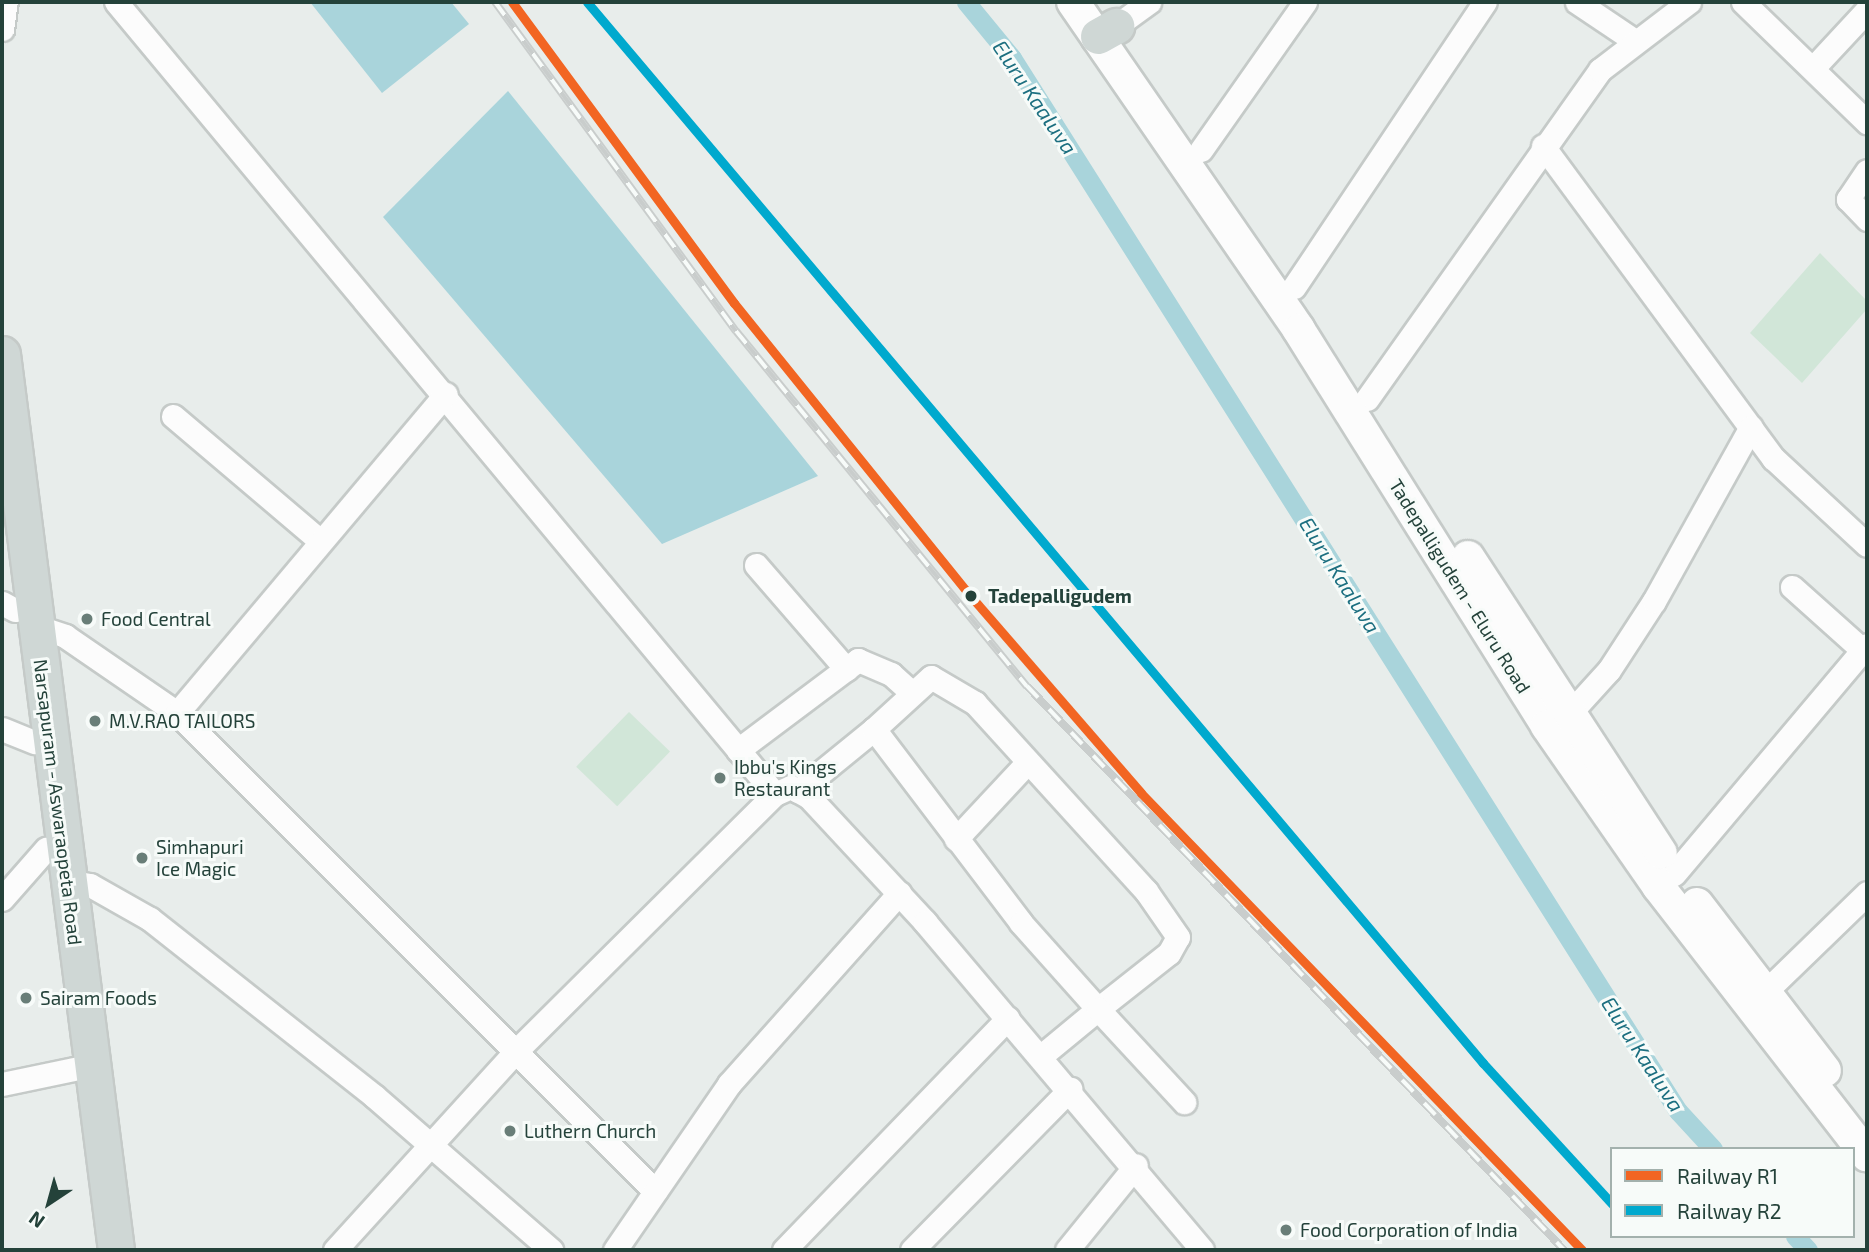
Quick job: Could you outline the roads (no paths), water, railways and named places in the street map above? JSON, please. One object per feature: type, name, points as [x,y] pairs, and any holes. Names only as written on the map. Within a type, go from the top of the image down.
[{"type":"main road","name":"Tadepalligudem - Eluru Road","points":[[1073,2],[1104,21],[1201,150],[1294,286],[1674,874],[1867,1123]]},
{"type":"main road","name":"Tadepalligudem - Eluru Road","points":[[1104,21],[1555,737],[1658,886],[1867,1155]]},
{"type":"main road","name":"Narsapuram - Aswaraopeta Road","points":[[2,354],[17,613],[67,881],[83,1066],[93,1250]]},
{"type":"main road","name":"Narsapuram - Aswaraopeta Road","points":[[2,506],[46,849],[116,1250]]},
{"type":"street","points":[[2,29],[6,2]]},
{"type":"street","points":[[116,2],[446,394],[775,794]]},
{"type":"street","points":[[1104,21],[1149,2]]},
{"type":"street","points":[[1201,150],[1305,2]]},
{"type":"street","points":[[1294,286],[1485,2]]},
{"type":"street","points":[[1577,2],[1635,41]]},
{"type":"street","points":[[1367,400],[1543,146],[1600,70],[1689,2]]},
{"type":"street","points":[[1743,2],[1814,67],[1867,122]]},
{"type":"street","points":[[1814,67],[1867,10]]},
{"type":"street","points":[[1543,146],[1773,458],[1867,545]]},
{"type":"street","points":[[1867,171],[1848,199],[1867,219]]},
{"type":"street","points":[[177,713],[319,540],[446,394]]},
{"type":"street","points":[[173,416],[319,540]]},
{"type":"street","points":[[1569,714],[1609,670],[1654,601],[1751,427]]},
{"type":"street","points":[[756,565],[846,669]]},
{"type":"street","points":[[1674,874],[1866,650],[1792,587]]},
{"type":"street","points":[[17,613],[65,636],[177,713],[518,1049],[655,1191]]},
{"type":"street","points":[[738,750],[858,660],[891,674],[912,693]]},
{"type":"street","points":[[335,1250],[518,1049],[775,794],[798,791],[874,729],[931,677],[971,698],[1026,764],[1146,891],[1178,937],[1169,953],[1041,1056]]},
{"type":"street","points":[[2,729],[34,742]]},
{"type":"street","points":[[874,729],[956,839],[1098,1009],[1184,1102]]},
{"type":"street","points":[[956,839],[1026,764]]},
{"type":"street","points":[[798,791],[899,894],[1136,1165],[1202,1250]]},
{"type":"street","points":[[2,898],[46,849]]},
{"type":"street","points":[[67,881],[90,885],[150,919],[551,1250]]},
{"type":"street","points":[[1766,991],[1867,893]]},
{"type":"street","points":[[615,1250],[729,1084],[899,894]]},
{"type":"street","points":[[784,1250],[1008,1018]]},
{"type":"street","points":[[2,1084],[83,1066]]},
{"type":"street","points":[[912,1250],[1070,1089]]},
{"type":"street","points":[[1067,1250],[1136,1165]]},
{"type":"water","points":[[310,2],[451,2],[469,24],[382,93]]},
{"type":"water","points":[[508,91],[818,476],[662,544],[383,217]]},
{"type":"waterway","name":"Eluru Kaaluva","points":[[966,2],[1012,58],[1678,1111],[1711,1147]]},
{"type":"waterway","name":"Eluru Kaaluva","points":[[1797,1238],[1808,1250]]},
{"type":"railway","points":[[495,2],[736,331],[1027,686],[1564,1250]]},
{"type":"rail line","name":"R1","points":[[512,2],[734,303],[968,593],[1141,793],[1582,1250]]},
{"type":"rail line","name":"R2","points":[[587,2],[1483,1063],[1610,1202]]},
{"type":"place","name":"Tadepalligudem","points":[[971,596]]},
{"type":"place","name":"Food Central","points":[[87,619]]},
{"type":"place","name":"M.V.RAO TAILORS","points":[[95,721]]},
{"type":"place","name":"Ibbu's Kings Restaurant","points":[[720,778]]},
{"type":"place","name":"Simhapuri Ice Magic","points":[[142,858]]},
{"type":"place","name":"Sairam Foods","points":[[26,998]]},
{"type":"place","name":"Luthern Church","points":[[510,1131]]},
{"type":"place","name":"Food Corporation of India","points":[[1286,1230]]}]
